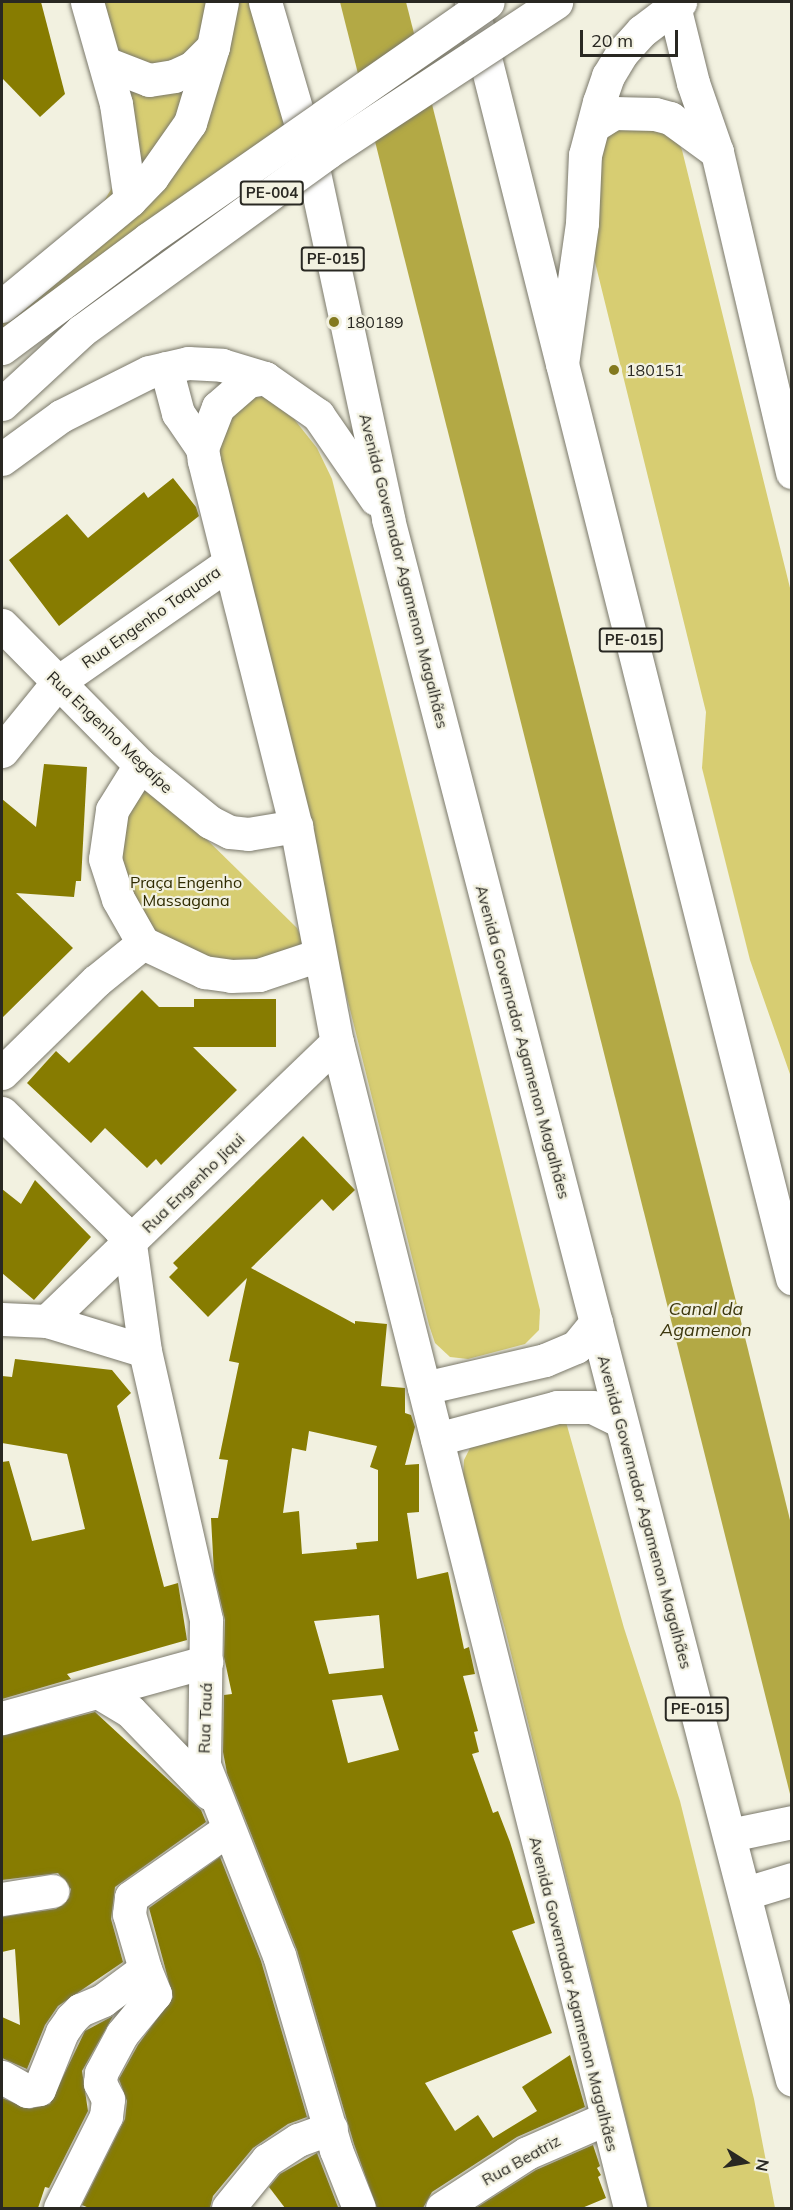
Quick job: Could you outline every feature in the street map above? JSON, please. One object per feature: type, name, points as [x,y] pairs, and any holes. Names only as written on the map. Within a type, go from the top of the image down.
[{"type":"main road","points":[[87,2],[116,104],[130,200]]},
{"type":"main road","points":[[2,306],[130,200],[168,157],[190,123],[213,46],[222,2]]},
{"type":"main road","name":"Avenida Governador Agamenon Magalhães","points":[[266,2],[312,163],[388,519],[596,1322],[619,1420],[746,1893],[792,2080]]},
{"type":"main road","name":"PE-015","points":[[471,2],[791,1270]]},
{"type":"main road","name":"PE-004","points":[[2,348],[158,232],[488,2]]},
{"type":"main road","name":"PE-004","points":[[2,404],[90,324],[328,152],[556,2]]},
{"type":"main road","points":[[562,364],[582,223],[585,155],[608,76],[621,54],[642,31],[677,4],[693,83],[717,152],[792,472]]},
{"type":"main road","points":[[105,63],[149,80],[174,76],[193,67],[213,46]]},
{"type":"main road","points":[[593,126],[614,114],[655,114],[670,118],[717,152]]},
{"type":"main road","points":[[2,459],[60,416],[112,388],[166,368],[188,363],[222,365],[265,378],[318,415],[388,519]]},
{"type":"main road","points":[[166,368],[178,413],[202,448]]},
{"type":"main road","points":[[202,448],[218,407],[248,381],[265,378]]},
{"type":"main road","name":"Avenida Governador Agamenon Magalhães","points":[[202,448],[296,826],[337,1042],[604,2119],[630,2208]]},
{"type":"main road","name":"Rua Engenho Taquara","points":[[2,751],[58,682],[229,563]]},
{"type":"main road","name":"Rua Engenho Megaípe","points":[[2,625],[140,765],[210,822],[230,832],[263,833],[296,826]]},
{"type":"main road","points":[[140,765],[112,810],[105,859],[118,898],[143,943],[204,972],[231,976],[259,975],[319,955]]},
{"type":"main road","points":[[2,1073],[96,981],[143,943]]},
{"type":"main road","name":"Rua Engenho Jiqui","points":[[47,1321],[130,1244],[337,1042]]},
{"type":"main road","points":[[2,1113],[111,1220],[130,1244]]},
{"type":"main road","name":"Rua Tauá","points":[[130,1244],[145,1351],[206,1620],[203,1755],[214,1799],[279,1954],[331,2127],[359,2208]]},
{"type":"main road","points":[[2,1319],[47,1321],[145,1351]]},
{"type":"main road","points":[[424,1388],[545,1360],[576,1347],[596,1322]]},
{"type":"main road","points":[[437,1439],[557,1407],[592,1407],[619,1420]]},
{"type":"main road","points":[[2,1718],[100,1694],[206,1662]]},
{"type":"main road","points":[[100,1694],[130,1711],[214,1799]]},
{"type":"main road","points":[[730,1835],[784,1824]]},
{"type":"main road","points":[[60,2208],[106,2116],[108,2099],[100,2083],[101,2073],[122,2034],[155,1994],[129,1914],[131,1897],[227,1830]]},
{"type":"main road","points":[[746,1893],[792,1879]]},
{"type":"main road","points":[[2,1899],[52,1891]]},
{"type":"main road","points":[[2,2077],[27,2091],[39,2090],[62,2032],[72,2019],[145,1969]]},
{"type":"main road","name":"Rua Beatriz","points":[[442,2208],[527,2152],[604,2119]]},
{"type":"main road","points":[[228,2208],[267,2160],[298,2140],[331,2127]]},
{"type":"green space","points":[[87,2],[265,2],[304,130],[2,348],[2,292],[101,206],[116,181]]},
{"type":"green space","points":[[641,120],[678,142],[682,150],[791,592],[791,1077],[750,960],[702,768],[706,712],[592,250],[598,141],[609,131]]},
{"type":"green space","points":[[253,397],[264,397],[294,419],[317,448],[332,479],[540,1310],[539,1330],[525,1344],[468,1359],[450,1357],[435,1343],[429,1325],[292,778],[213,432]]},
{"type":"green space","name":"Praça Engenho Massagana","points":[[141,775],[297,928],[303,941],[297,950],[218,967],[147,928],[109,831]]},
{"type":"green space","points":[[561,1419],[566,1422],[624,1628],[680,1801],[754,2099],[775,2208],[648,2208],[505,1629],[463,1479],[464,1460],[471,1446]]},
{"type":"water","name":"Canal da Agamenon","points":[[340,2],[406,2],[738,1309],[791,1524],[791,1798]]},
{"type":"building","points":[[2,2],[41,2],[65,94],[40,117],[2,78]]},
{"type":"building","points":[[173,478],[196,507],[199,516],[59,626],[9,560],[67,514],[88,538],[144,492],[148,498]]},
{"type":"building","points":[[44,764],[87,767],[81,881],[76,881],[74,897],[16,893],[73,948],[2,1018],[2,799],[36,827]]},
{"type":"building","points":[[142,990],[159,1007],[194,1007],[194,999],[276,999],[276,1047],[193,1047],[237,1090],[161,1165],[156,1159],[147,1168],[105,1128],[91,1143],[27,1083],[56,1051],[69,1063]]},
{"type":"building","points":[[303,1136],[355,1190],[333,1211],[322,1199],[251,1268],[355,1324],[355,1321],[387,1324],[381,1386],[405,1388],[405,1413],[411,1415],[415,1427],[405,1465],[419,1464],[419,1512],[407,1513],[417,1579],[448,1572],[464,1649],[469,1647],[475,1674],[463,1676],[478,1731],[474,1732],[479,1752],[472,1754],[493,1813],[498,1811],[510,1842],[535,1923],[512,1931],[552,2033],[425,2083],[455,2131],[478,2115],[493,2138],[537,2111],[522,2087],[570,2055],[585,2107],[517,2137],[432,2192],[423,2208],[377,2208],[354,2144],[297,1950],[227,1773],[223,1752],[224,1695],[232,1694],[224,1657],[225,1620],[214,1573],[211,1518],[218,1518],[228,1460],[219,1459],[239,1363],[229,1361],[247,1278],[208,1317],[169,1277],[178,1268],[173,1263]],"holes":[[[309,1431],[377,1446],[370,1467],[378,1470],[378,1541],[356,1543],[357,1549],[302,1554],[299,1511],[283,1513],[292,1448],[306,1451]],[[379,1615],[384,1668],[329,1674],[314,1621]],[[382,1695],[399,1750],[348,1763],[332,1700]]]},
{"type":"building","points":[[35,1180],[91,1237],[34,1300],[2,1273],[2,1189],[21,1204]]},
{"type":"building","points":[[15,1359],[112,1370],[131,1393],[117,1406],[164,1587],[178,1583],[187,1640],[67,1674],[71,1679],[2,1699],[2,1462],[9,1461],[32,1541],[85,1529],[67,1454],[2,1443],[2,1376],[12,1377]]},
{"type":"building","points":[[95,1712],[201,1810],[206,1822],[115,1887],[111,1919],[123,1962],[58,2006],[45,2025],[27,2069],[2,2058],[2,2017],[20,2025],[15,1949],[2,1952],[2,1917],[56,1909],[69,1898],[71,1889],[58,1873],[2,1880],[2,1736]]},
{"type":"building","points":[[220,1857],[261,1961],[307,2117],[288,2124],[253,2148],[213,2196],[210,2208],[89,2208],[82,2205],[125,2119],[127,2101],[119,2079],[138,2045],[173,1997],[149,1908]]},
{"type":"building","points":[[113,2016],[82,2071],[88,2111],[49,2188],[45,2187],[38,2208],[2,2208],[2,2098],[29,2109],[50,2104],[85,2031]]},
{"type":"building","points":[[593,2145],[600,2166],[597,2168],[601,2175],[598,2177],[606,2198],[582,2208],[476,2208],[536,2170]]},
{"type":"building","points":[[317,2153],[338,2207],[285,2208],[269,2187],[280,2174]]},
{"type":"place","name":"180189","points":[[334,322]]},
{"type":"place","name":"180151","points":[[614,370]]}]
